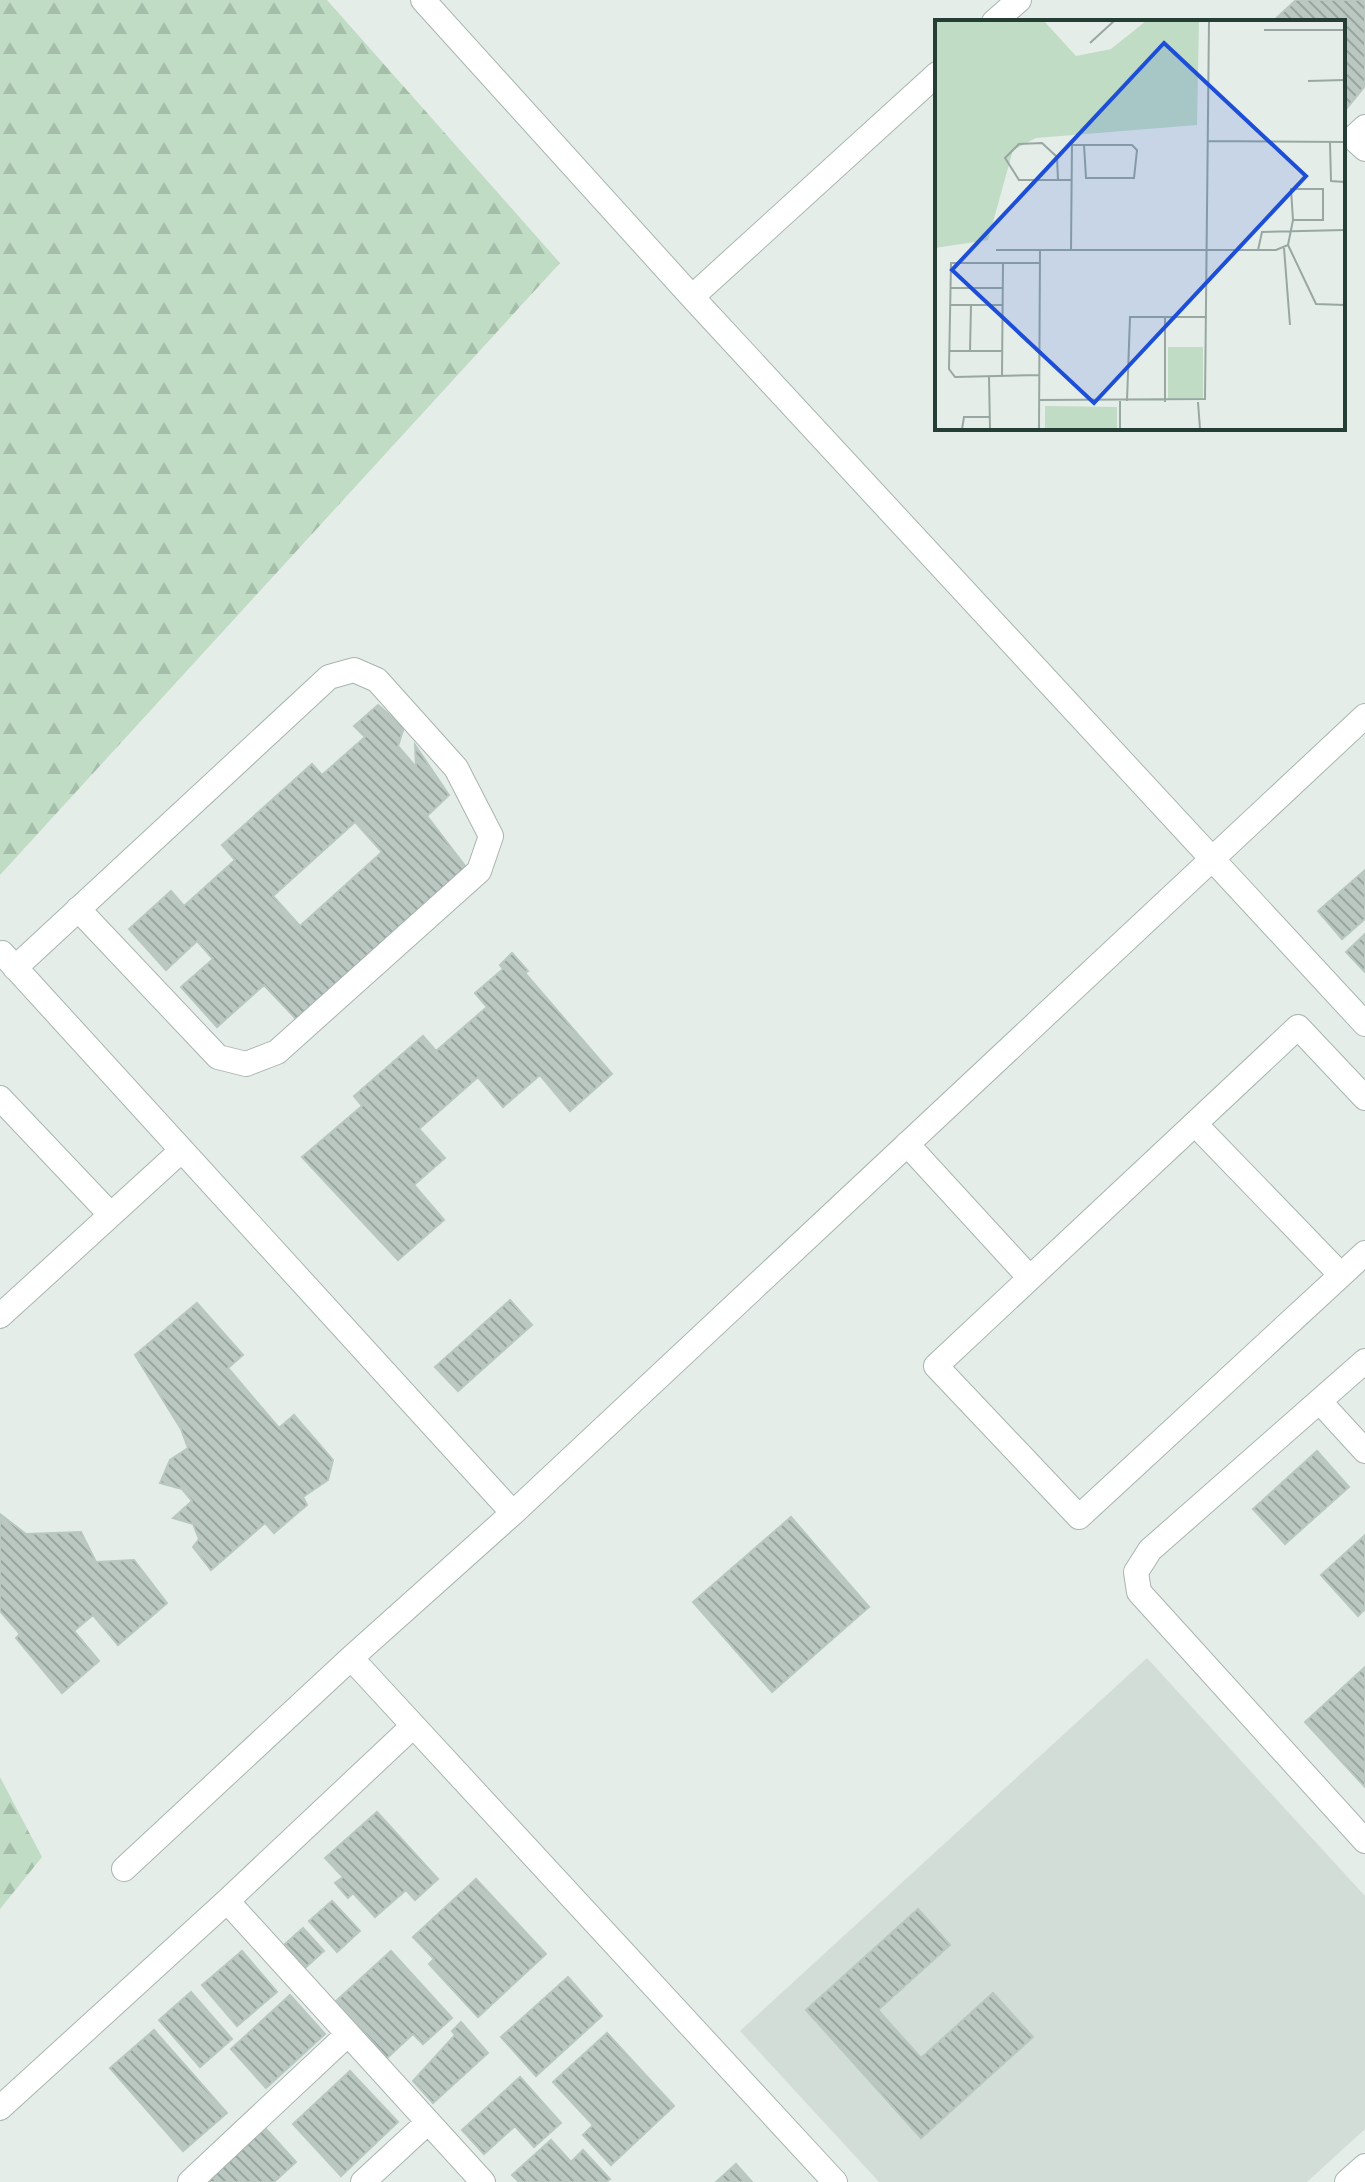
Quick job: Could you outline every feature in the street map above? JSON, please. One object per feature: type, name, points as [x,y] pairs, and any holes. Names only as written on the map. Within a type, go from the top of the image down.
[{"type":"street","points":[[423,0],[692,297],[1365,1024]]},
{"type":"street","points":[[996,20],[1019,0]]},
{"type":"street","points":[[692,297],[935,76]]},
{"type":"street","points":[[1365,127],[1353,138],[1365,149]]},
{"type":"street","points":[[78,909],[218,1057],[246,1064],[277,1052],[479,871],[491,836],[456,768],[377,680],[354,670],[329,677],[78,909],[9,961],[513,1513]]},
{"type":"street","points":[[124,1869],[351,1658],[513,1513],[1365,716]]},
{"type":"street","points":[[1365,1098],[1298,1027],[936,1366],[1079,1517],[1365,1253]]},
{"type":"street","points":[[0,1098],[110,1214]]},
{"type":"street","points":[[1195,1124],[1341,1275]]},
{"type":"street","points":[[907,1144],[1030,1278]]},
{"type":"street","points":[[0,1316],[182,1150]]},
{"type":"street","points":[[1365,1361],[1321,1403],[1150,1550],[1136,1572],[1139,1592],[1365,1841]]},
{"type":"street","points":[[1321,1403],[1365,1451]]},
{"type":"street","points":[[351,1658],[835,2182]]},
{"type":"street","points":[[0,2108],[413,1726]]},
{"type":"street","points":[[227,1901],[483,2182]]},
{"type":"street","points":[[190,2182],[348,2034]]},
{"type":"street","points":[[363,2182],[428,2122]]},
{"type":"street","points":[[1347,2182],[1365,2166]]},
{"type":"shaded area","points":[[1147,1658],[1365,1896],[1365,2129],[1307,2182],[879,2182],[740,2031]]},
{"type":"green space","points":[[0,0],[327,0],[560,263],[0,875]]},
{"type":"green space","points":[[0,1777],[42,1857],[0,1909]]},
{"type":"building","points":[[1296,0],[1365,0],[1365,86],[1345,111],[1345,20],[1274,20]]},
{"type":"building","points":[[378,705],[404,727],[398,746],[416,767],[415,745],[449,795],[427,816],[466,867],[296,1019],[264,985],[217,1027],[181,987],[213,959],[197,941],[166,970],[129,929],[171,891],[184,906],[235,860],[222,845],[312,764],[322,775],[365,737],[354,726]],"holes":[[[355,822],[382,852],[300,926],[273,896]]]},
{"type":"building","points":[[1365,870],[1365,919],[1342,939],[1318,911]]},
{"type":"building","points":[[1365,934],[1365,972],[1346,952]]},
{"type":"building","points":[[512,953],[528,971],[525,973],[612,1074],[570,1111],[540,1075],[503,1107],[478,1077],[419,1129],[445,1158],[414,1185],[444,1220],[398,1260],[302,1157],[362,1106],[354,1096],[423,1036],[436,1051],[487,1007],[475,993],[503,969],[500,965]]},
{"type":"building","points":[[510,1300],[532,1325],[458,1391],[435,1367]]},
{"type":"building","points":[[197,1303],[243,1355],[228,1368],[279,1428],[294,1415],[333,1460],[328,1480],[303,1497],[307,1505],[274,1533],[265,1523],[211,1570],[193,1547],[199,1539],[193,1524],[173,1518],[192,1501],[182,1489],[160,1483],[170,1460],[188,1448],[181,1429],[135,1355]]},
{"type":"building","points":[[1317,1451],[1349,1487],[1285,1544],[1253,1509]]},
{"type":"building","points":[[0,1514],[26,1534],[81,1532],[96,1562],[134,1560],[167,1603],[118,1645],[93,1615],[74,1631],[99,1661],[62,1693],[16,1638],[20,1634],[0,1611]]},
{"type":"building","points":[[791,1517],[869,1607],[772,1692],[693,1602]]},
{"type":"building","points":[[1365,1535],[1365,1609],[1358,1616],[1321,1575]]},
{"type":"building","points":[[1365,1667],[1365,1787],[1305,1722]]},
{"type":"building","points":[[377,1812],[438,1879],[415,1900],[406,1890],[375,1917],[353,1893],[348,1898],[335,1883],[343,1877],[325,1858]]},
{"type":"building","points":[[476,1879],[546,1954],[478,2017],[429,1964],[434,1959],[413,1937]]},
{"type":"building","points":[[332,1901],[360,1931],[337,1952],[309,1921]]},
{"type":"building","points":[[918,1909],[950,1945],[878,2010],[921,2058],[993,1993],[1033,2037],[921,2138],[806,2010]]},
{"type":"building","points":[[303,1928],[324,1951],[296,1976],[275,1953]]},
{"type":"building","points":[[242,1951],[277,1992],[237,2026],[202,1985]]},
{"type":"building","points":[[391,1951],[452,2018],[423,2044],[413,2034],[387,2058],[336,2001]]},
{"type":"building","points":[[568,1977],[602,2016],[536,2076],[501,2037]]},
{"type":"building","points":[[191,1992],[232,2039],[200,2067],[159,2020]]},
{"type":"building","points":[[290,1995],[325,2034],[266,2088],[231,2049]]},
{"type":"building","points":[[461,2022],[488,2053],[433,2103],[413,2081],[455,2035],[452,2031]]},
{"type":"building","points":[[154,2030],[227,2113],[183,2151],[110,2068]]},
{"type":"building","points":[[607,2033],[674,2106],[611,2165],[583,2135],[593,2125],[553,2082]]},
{"type":"building","points":[[350,2071],[398,2122],[341,2176],[293,2124]]},
{"type":"building","points":[[520,2077],[561,2123],[534,2147],[515,2126],[484,2154],[462,2130]]},
{"type":"building","points":[[265,2128],[296,2162],[274,2182],[207,2182]]},
{"type":"building","points":[[551,2140],[571,2162],[583,2150],[610,2179],[606,2182],[519,2182],[512,2175]]},
{"type":"building","points":[[736,2164],[752,2182],[716,2182]]}]
